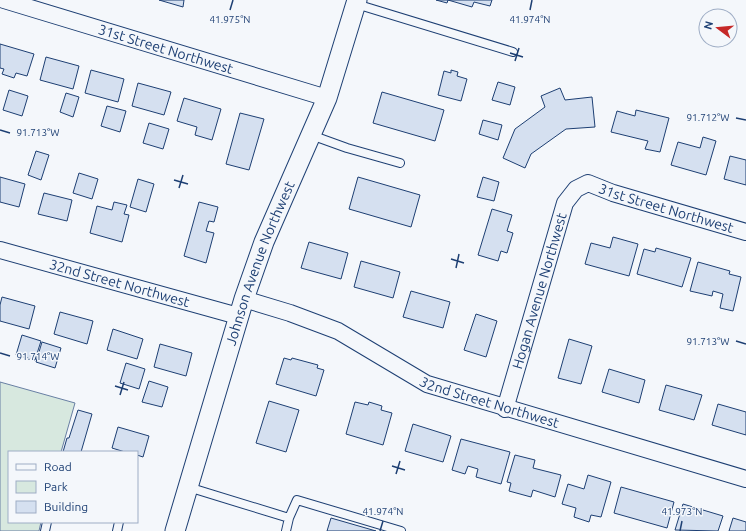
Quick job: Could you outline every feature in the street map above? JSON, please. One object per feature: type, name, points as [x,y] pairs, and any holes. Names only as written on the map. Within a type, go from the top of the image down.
[{"type":"street","name":"31st Street Northwest","points":[[4,0],[327,98]]},
{"type":"street","name":"Johnson Avenue Northwest","points":[[175,531],[241,308],[264,242],[327,98],[356,2]]},
{"type":"street","name":"31st Street Northwest","points":[[588,182],[613,193],[746,232]]},
{"type":"street","name":"Hogan Avenue Northwest","points":[[505,409],[565,203],[576,189],[588,182]]},
{"type":"street","name":"32nd Street Northwest","points":[[0,250],[241,308],[290,313],[338,331],[427,384],[505,409],[746,479]]},
{"type":"lane","points":[[356,2],[512,52]]},
{"type":"lane","points":[[311,135],[347,148],[400,163]]},
{"type":"lane","points":[[188,487],[289,518]]},
{"type":"lane","points":[[286,531],[289,518],[297,500],[401,531]]},
{"type":"green space","points":[[0,382],[75,403],[61,451],[8,451],[8,523],[41,523],[39,531],[0,531]]},
{"type":"building","points":[[159,0],[184,0],[183,7]]},
{"type":"building","points":[[436,0],[448,0],[447,3]]},
{"type":"building","points":[[448,0],[492,0],[490,6],[474,2],[472,7]]},
{"type":"building","points":[[0,44],[34,54],[27,76],[16,73],[14,78],[2,74],[4,69],[0,68]]},
{"type":"building","points":[[46,57],[79,66],[73,89],[40,80]]},
{"type":"building","points":[[91,70],[124,79],[118,102],[85,93]]},
{"type":"building","points":[[451,70],[458,72],[457,76],[467,79],[461,101],[438,95],[444,71],[451,73]]},
{"type":"building","points":[[498,82],[515,87],[510,105],[492,100]]},
{"type":"building","points":[[138,83],[171,92],[164,115],[132,106]]},
{"type":"building","points":[[560,88],[565,100],[592,97],[595,127],[566,129],[531,154],[525,168],[503,158],[515,129],[545,107],[541,96]]},
{"type":"building","points":[[9,90],[28,96],[22,116],[3,110]]},
{"type":"building","points":[[382,92],[444,110],[435,141],[373,123]]},
{"type":"building","points":[[66,93],[79,97],[73,117],[60,112]]},
{"type":"building","points":[[184,98],[221,109],[212,140],[195,135],[197,127],[177,121]]},
{"type":"building","points":[[107,106],[126,111],[120,132],[101,126]]},
{"type":"building","points":[[636,110],[669,118],[660,152],[645,149],[648,141],[611,132],[617,111],[635,116]]},
{"type":"building","points":[[240,113],[264,119],[249,170],[226,164]]},
{"type":"building","points":[[483,120],[502,125],[498,140],[479,134]]},
{"type":"building","points":[[149,123],[169,129],[163,149],[143,143]]},
{"type":"building","points":[[703,137],[716,141],[706,175],[671,165],[678,142],[700,148]]},
{"type":"building","points":[[36,151],[49,155],[41,180],[28,175]]},
{"type":"building","points":[[730,156],[746,160],[746,185],[724,179]]},
{"type":"building","points":[[79,173],[98,179],[92,199],[73,193]]},
{"type":"building","points":[[0,177],[25,184],[19,207],[0,202]]},
{"type":"building","points":[[358,177],[420,195],[411,227],[349,209]]},
{"type":"building","points":[[483,177],[499,182],[494,201],[477,197]]},
{"type":"building","points":[[138,179],[154,184],[146,212],[130,207]]},
{"type":"building","points":[[44,193],[72,200],[67,221],[38,214]]},
{"type":"building","points":[[114,202],[127,205],[124,214],[129,215],[122,242],[90,233],[97,206],[112,210]]},
{"type":"building","points":[[199,202],[218,207],[214,222],[209,221],[206,231],[214,233],[206,263],[184,256]]},
{"type":"building","points":[[492,209],[512,215],[507,231],[513,233],[507,253],[501,251],[498,261],[478,255]]},
{"type":"building","points":[[613,237],[638,244],[629,276],[585,264],[591,243],[610,248]]},
{"type":"building","points":[[309,242],[348,253],[341,279],[301,268]]},
{"type":"building","points":[[656,248],[691,258],[682,287],[637,274],[644,249],[655,252]]},
{"type":"building","points":[[361,261],[400,272],[393,298],[354,287]]},
{"type":"building","points":[[698,262],[730,271],[729,274],[741,277],[733,311],[720,308],[723,294],[713,291],[712,296],[690,291]]},
{"type":"building","points":[[411,291],[450,302],[443,328],[403,317]]},
{"type":"building","points":[[2,297],[35,306],[29,329],[0,321],[0,305]]},
{"type":"building","points":[[60,312],[93,321],[87,344],[54,334]]},
{"type":"building","points":[[476,314],[497,321],[486,357],[464,350]]},
{"type":"building","points":[[113,329],[143,339],[137,359],[107,350]]},
{"type":"building","points":[[22,335],[41,341],[35,360],[16,355]]},
{"type":"building","points":[[569,339],[592,346],[581,384],[558,378]]},
{"type":"building","points":[[42,342],[61,348],[55,368],[36,362]]},
{"type":"building","points":[[160,344],[192,353],[186,376],[154,367]]},
{"type":"building","points":[[284,358],[291,360],[292,358],[318,365],[317,368],[324,370],[316,396],[276,384]]},
{"type":"building","points":[[126,363],[145,369],[139,389],[120,383]]},
{"type":"building","points":[[609,369],[645,380],[639,403],[602,392]]},
{"type":"building","points":[[149,381],[168,387],[162,407],[142,402]]},
{"type":"building","points":[[666,385],[702,395],[694,420],[659,410]]},
{"type":"building","points":[[269,401],[299,410],[286,452],[256,443]]},
{"type":"building","points":[[355,402],[368,405],[369,402],[382,406],[381,410],[392,413],[383,445],[346,434]]},
{"type":"building","points":[[718,404],[746,412],[746,435],[712,425]]},
{"type":"building","points":[[78,410],[92,414],[81,451],[63,451],[67,438],[69,438]]},
{"type":"building","points":[[413,424],[451,436],[443,462],[405,451]]},
{"type":"building","points":[[118,427],[149,436],[143,457],[138,455],[138,451],[122,451],[112,448]]},
{"type":"building","points":[[461,439],[510,452],[501,484],[476,477],[478,469],[468,466],[465,474],[452,470]]},
{"type":"building","points":[[515,455],[535,460],[533,468],[561,475],[555,497],[533,490],[531,497],[509,491],[511,483],[507,482]]},
{"type":"building","points":[[588,475],[611,482],[601,517],[591,515],[589,522],[574,517],[576,508],[562,504],[568,484],[584,489]]},
{"type":"building","points":[[621,487],[674,502],[667,528],[614,513]]},
{"type":"building","points":[[683,504],[723,516],[718,531],[675,530]]},
{"type":"building","points":[[331,518],[376,531],[327,531]]},
{"type":"building","points":[[733,518],[746,522],[746,531],[729,531]]}]
